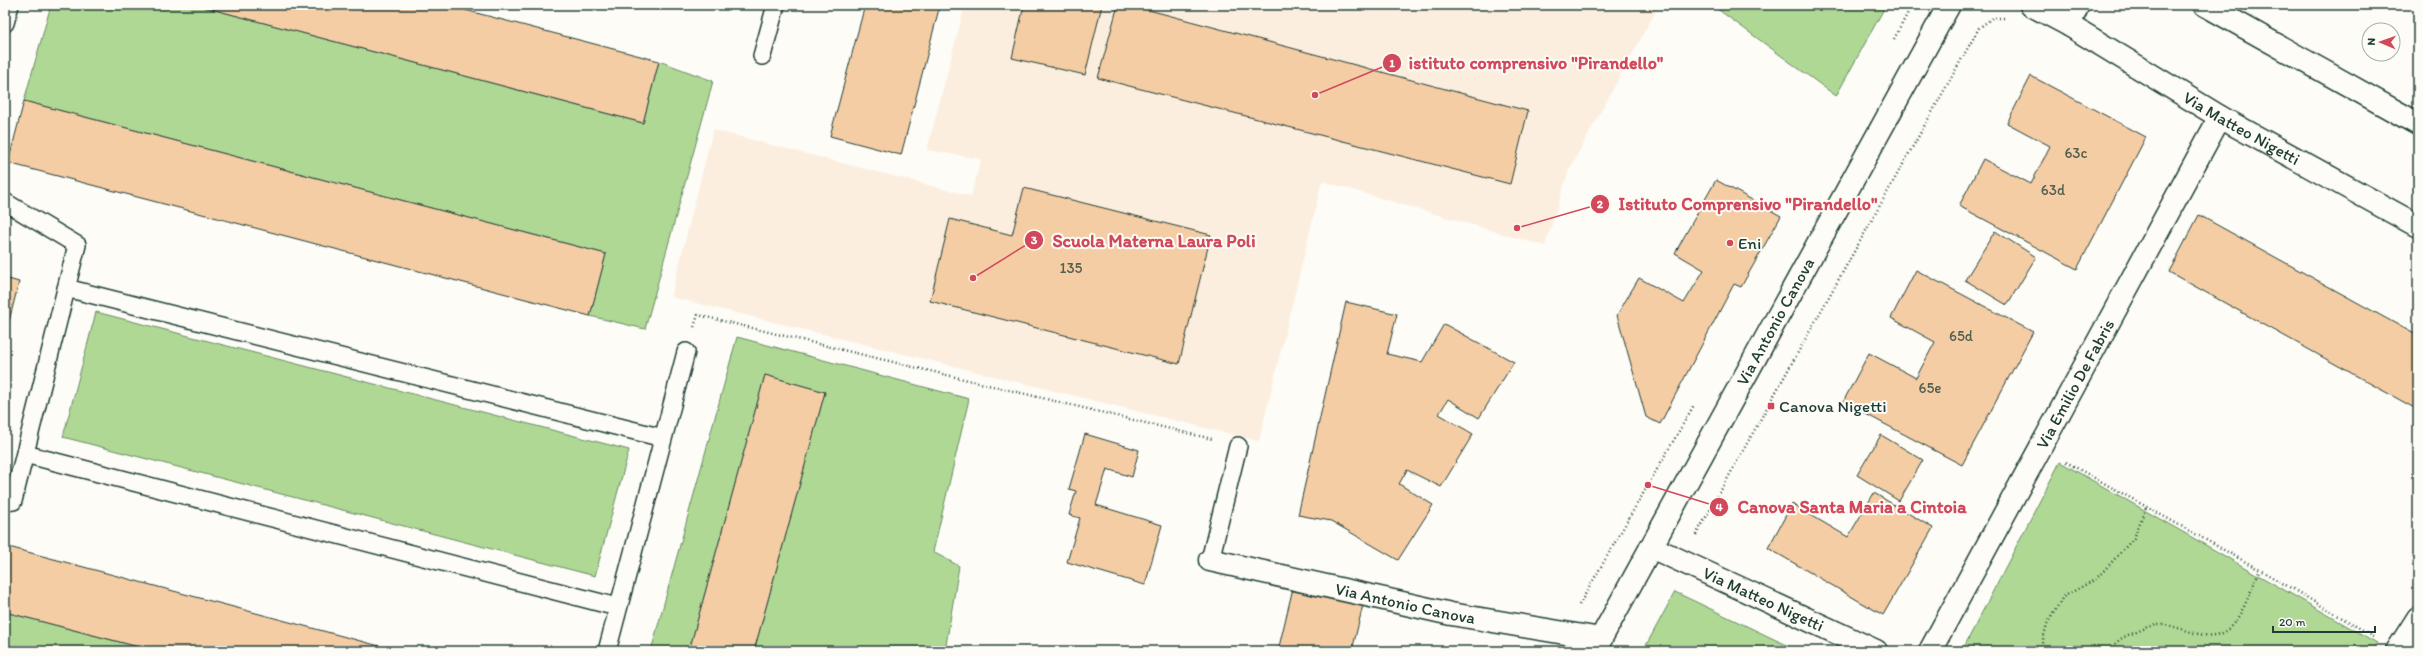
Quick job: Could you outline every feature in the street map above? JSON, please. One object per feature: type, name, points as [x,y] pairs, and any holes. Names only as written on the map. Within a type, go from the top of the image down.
[{"type":"street","name":"Via Antonio Canova","points":[[1210,560],[1598,645],[1949,5]]},
{"type":"street","name":"Via Matteo Nigetti","points":[[2031,5],[2069,25],[2220,117],[2418,226]]},
{"type":"street","points":[[2069,25],[2078,5]]},
{"type":"street","points":[[2205,5],[2418,124]]},
{"type":"street","name":"Via Emilio De Fabris","points":[[1930,651],[2220,117]]},
{"type":"street","name":"Via Matteo Nigetti","points":[[1651,547],[1876,651]]},
{"type":"street","points":[[2397,651],[2418,618]]},
{"type":"lane","points":[[5,23],[10,5]]},
{"type":"lane","points":[[762,56],[776,5]]},
{"type":"lane","points":[[5,202],[77,244],[13,501],[5,502]]},
{"type":"lane","points":[[66,288],[663,438]]},
{"type":"lane","points":[[607,651],[617,607],[686,352]]},
{"type":"lane","points":[[1210,560],[1238,446]]},
{"type":"lane","points":[[25,454],[617,607]]},
{"type":"path","points":[[1694,540],[1979,28],[1992,18],[2003,17],[2008,20]]},
{"type":"path","points":[[686,352],[698,315],[1238,446]]},
{"type":"path","points":[[2063,461],[2260,570],[2378,639]]},
{"type":"path","points":[[2040,651],[2047,624],[2063,597],[2096,579],[2134,538],[2146,507]]},
{"type":"path","points":[[2111,651],[2113,645],[2125,636],[2152,625],[2164,625],[2195,634],[2216,635],[2228,629],[2242,609],[2260,570]]},
{"type":"shaded area","points":[[965,5],[1659,5],[1569,170],[1545,246],[1322,181],[1259,441],[671,297],[713,130],[971,196],[981,159],[927,150]]},
{"type":"green space","points":[[51,5],[196,5],[643,123],[659,61],[713,81],[645,329],[590,316],[606,254],[24,101]]},
{"type":"green space","points":[[1712,5],[1886,5],[1836,96]]},
{"type":"green space","points":[[96,312],[629,450],[595,576],[63,437]]},
{"type":"green space","points":[[737,337],[969,399],[933,552],[959,566],[945,651],[754,651],[825,392],[765,375],[689,651],[651,651]]},
{"type":"green space","points":[[2060,462],[2377,643],[2371,651],[1962,651]]},
{"type":"green space","points":[[1675,592],[1799,651],[1643,651]]},
{"type":"green space","points":[[5,612],[154,651],[5,651]]},
{"type":"building","points":[[196,5],[446,5],[659,61],[643,123]]},
{"type":"building","points":[[865,5],[940,5],[901,155],[830,136]]},
{"type":"building","points":[[1024,5],[1102,5],[1085,75],[1012,58]]},
{"type":"building","points":[[1118,5],[1130,5],[1528,111],[1510,184],[1098,78]]},
{"type":"building","points":[[2031,76],[2146,137],[2077,269],[1959,206],[1983,159],[2031,184],[2050,146],[2007,123]]},
{"type":"building","points":[[24,101],[606,254],[590,316],[8,163]]},
{"type":"building","points":[[1716,180],[1781,216],[1741,287],[1734,284],[1660,424],[1646,417],[1617,315],[1639,278],[1684,303],[1704,270],[1675,253]]},
{"type":"building","points":[[1024,188],[1211,235],[1179,364],[930,301],[950,219],[1012,235]]},
{"type":"building","points":[[2199,215],[2418,336],[2418,410],[2169,272]]},
{"type":"building","points":[[1995,231],[2036,257],[2007,305],[1965,280]]},
{"type":"building","points":[[1916,270],[2033,332],[1962,465],[1843,402],[1869,353],[1916,378],[1935,342],[1891,318]]},
{"type":"building","points":[[5,278],[19,282],[5,337]]},
{"type":"building","points":[[1346,302],[1397,314],[1387,354],[1422,362],[1444,324],[1514,362],[1479,418],[1448,399],[1439,414],[1473,434],[1441,487],[1407,470],[1399,484],[1433,505],[1398,560],[1331,521],[1298,515]]},
{"type":"building","points":[[765,375],[825,392],[754,651],[689,651]]},
{"type":"building","points":[[1085,434],[1139,450],[1132,477],[1107,469],[1096,505],[1162,525],[1145,585],[1067,562],[1080,518],[1069,515],[1076,491],[1069,489]]},
{"type":"building","points":[[1881,435],[1923,460],[1899,501],[1857,475]]},
{"type":"building","points":[[1874,493],[1933,528],[1883,615],[1768,548],[1792,504],[1848,537]]},
{"type":"building","points":[[5,546],[398,651],[154,651],[5,612]]},
{"type":"building","points":[[1293,588],[1363,605],[1352,651],[1278,651]]},
{"type":"place","name":"istituto comprensivo \"Pirandello\"","points":[[1315,95]]},
{"type":"place","name":"Istituto Comprensivo \"Pirandello\"","points":[[1517,228]]},
{"type":"place","name":"Eni","points":[[1730,243]]},
{"type":"place","name":"Scuola Materna Laura Poli","points":[[973,278]]},
{"type":"place","name":"Canova Nigetti","points":[[1771,406]]},
{"type":"place","name":"Canova Santa Maria a Cintoia","points":[[1648,485]]}]
